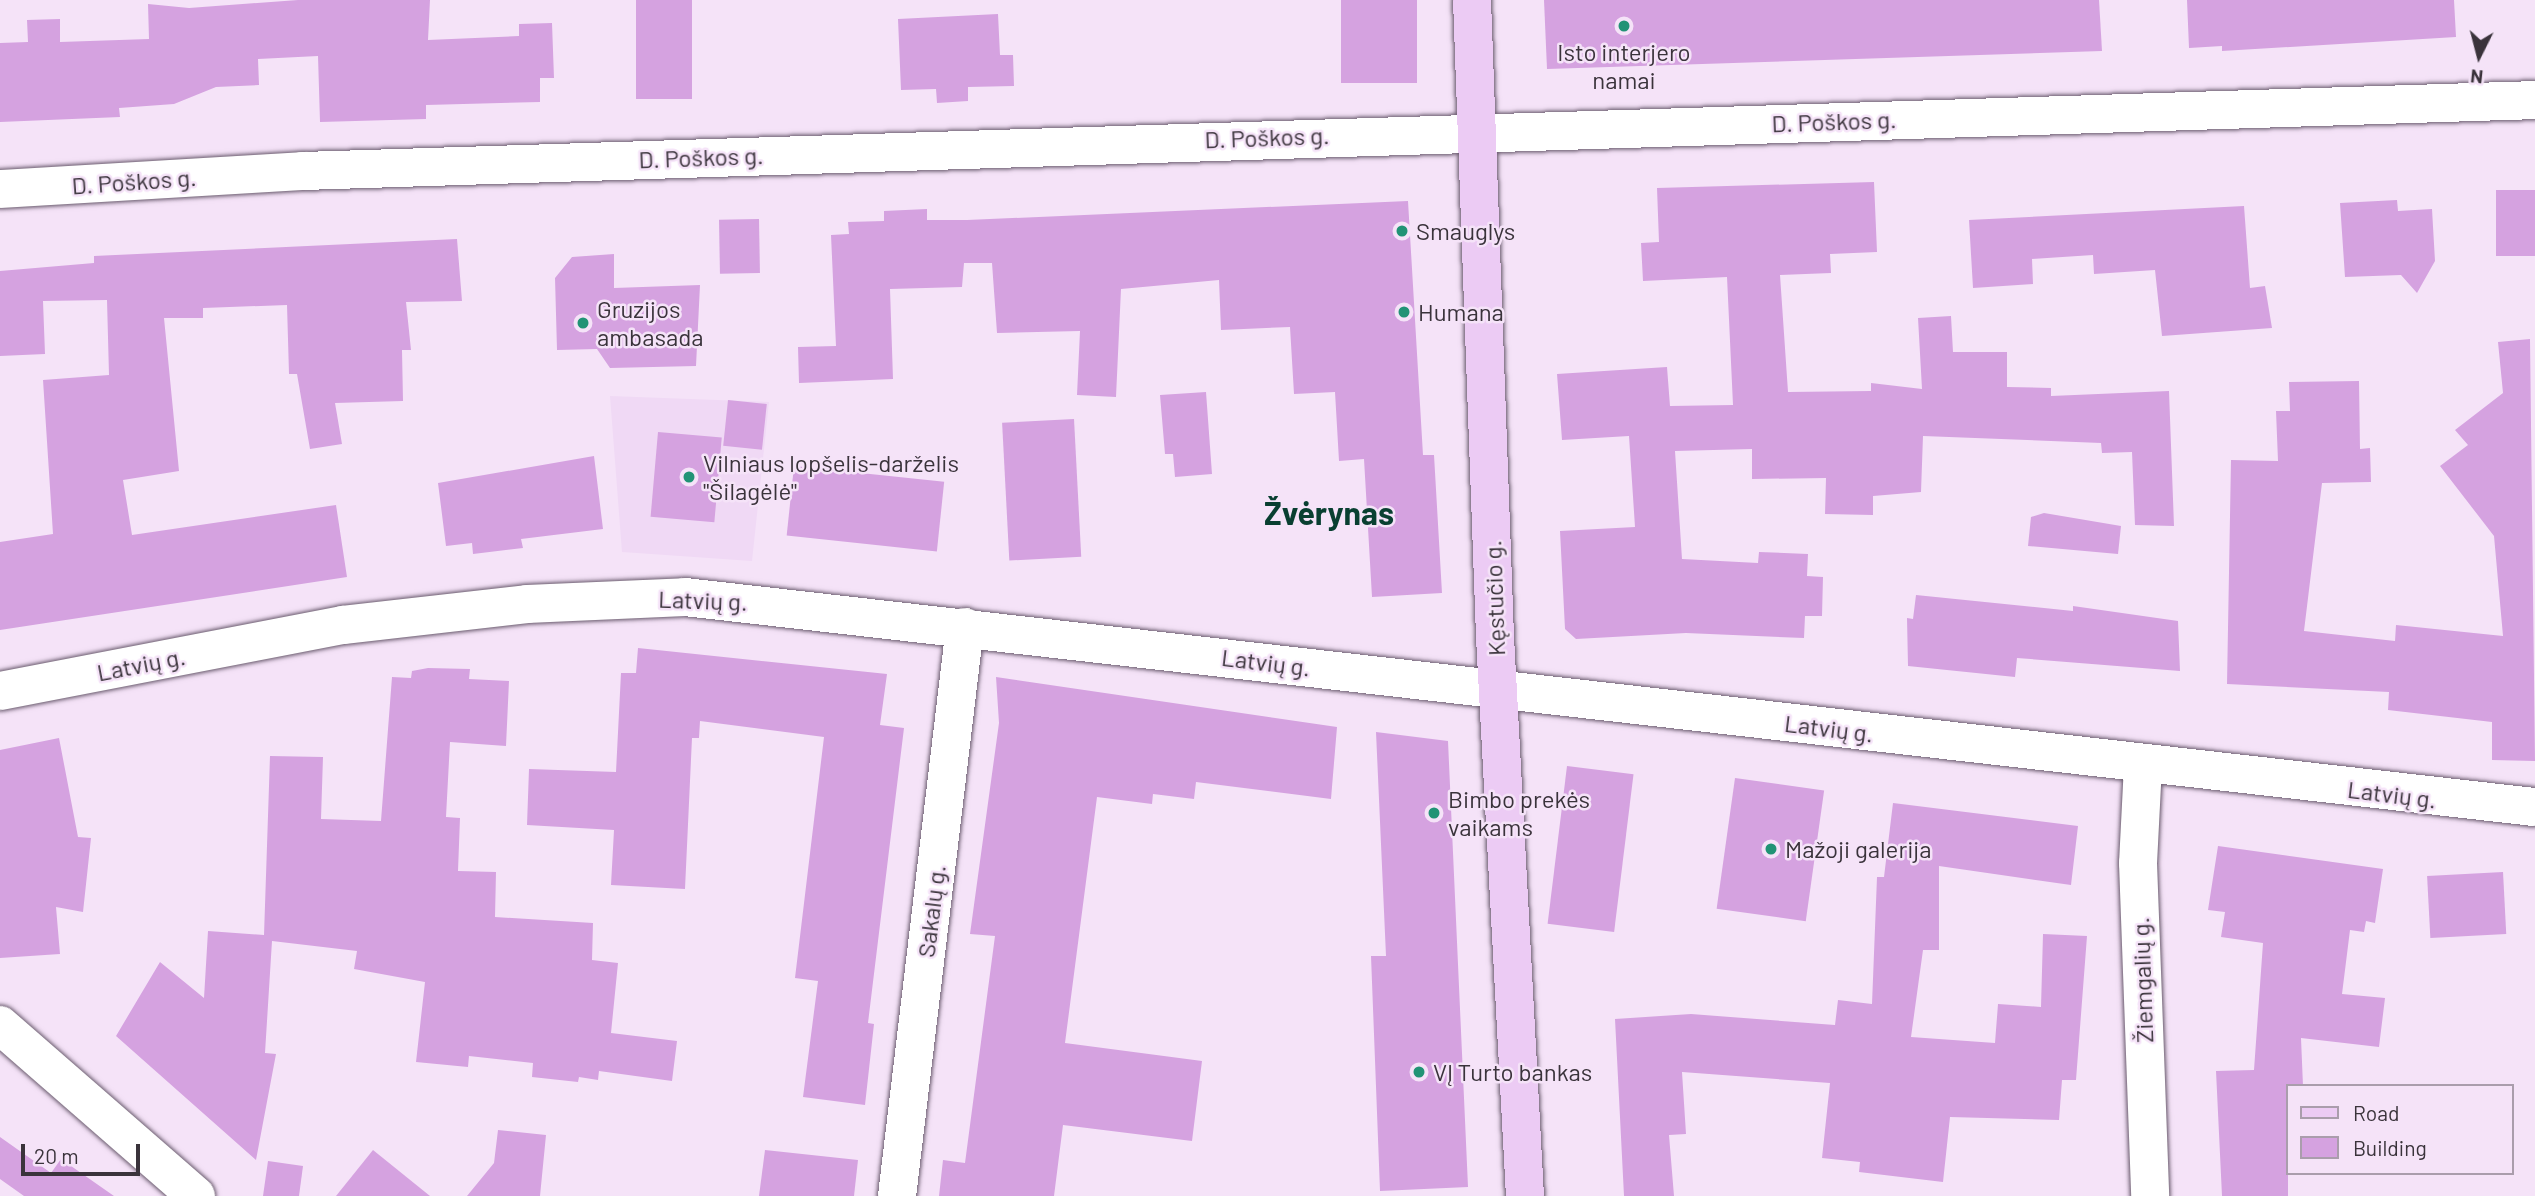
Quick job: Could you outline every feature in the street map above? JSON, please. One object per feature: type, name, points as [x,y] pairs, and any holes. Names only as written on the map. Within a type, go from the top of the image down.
[{"type":"main road","name":"Kęstučio g.","points":[[1472,0],[1498,689],[1525,1196]]},
{"type":"street","name":"D. Poškos g.","points":[[0,189],[268,172],[1478,131],[2535,100]]},
{"type":"street","name":"Latvių g.","points":[[0,691],[343,625],[527,604],[743,600],[2143,765],[2535,807]]},
{"type":"street","name":"Sakalų g.","points":[[897,1196],[965,627]]},
{"type":"street","name":"Žiemgalių g.","points":[[2143,765],[2138,863],[2150,1196]]},
{"type":"street","points":[[0,1025],[196,1196]]},
{"type":"shaded area","name":"Vilniaus lopšelis-darželis \"Šilagėlė\"","points":[[610,396],[769,402],[752,561],[622,552]]},
{"type":"building","points":[[298,0],[430,0],[428,40],[519,36],[519,24],[552,23],[554,78],[540,78],[540,102],[426,105],[426,119],[320,122],[318,56],[258,59],[259,85],[216,87],[174,104],[119,108],[120,117],[0,122],[0,43],[28,42],[27,20],[60,19],[60,42],[149,39],[148,4],[189,8]]},
{"type":"building","points":[[636,0],[692,0],[692,99],[636,99]]},
{"type":"building","points":[[1341,0],[1417,0],[1417,83],[1341,83]]},
{"type":"building","points":[[1544,0],[2099,0],[2102,51],[1547,69]]},
{"type":"building","points":[[2187,0],[2454,0],[2456,37],[2222,51],[2222,46],[2189,48]]},
{"type":"building","points":[[998,14],[1000,55],[1013,55],[1014,86],[968,87],[968,101],[937,103],[936,89],[901,90],[898,19]]},
{"type":"building","points":[[1874,182],[1877,252],[1830,254],[1831,273],[1780,275],[1788,392],[1871,391],[1871,383],[1922,389],[1918,318],[1951,316],[1953,352],[2007,352],[2007,387],[2051,388],[2051,396],[2169,391],[2174,526],[2135,525],[2132,452],[2102,453],[2101,443],[1923,436],[1921,492],[1873,496],[1873,515],[1825,514],[1826,478],[1752,479],[1752,449],[1675,451],[1682,559],[1758,563],[1759,552],[1808,554],[1807,576],[1823,577],[1822,616],[1805,616],[1804,638],[1686,633],[1576,639],[1565,629],[1560,531],[1635,527],[1629,436],[1562,440],[1557,374],[1667,367],[1670,406],[1733,405],[1727,277],[1643,281],[1641,243],[1659,242],[1657,188]]},
{"type":"building","points":[[2496,190],[2535,190],[2535,256],[2496,256]]},
{"type":"building","points":[[2397,200],[2398,211],[2432,209],[2435,261],[2417,293],[2401,275],[2345,277],[2340,203]]},
{"type":"building","points":[[1408,201],[1423,455],[1434,455],[1442,593],[1372,597],[1364,459],[1339,461],[1335,392],[1294,394],[1290,327],[1221,330],[1219,280],[1121,289],[1116,397],[1077,395],[1080,331],[997,333],[992,263],[964,263],[962,287],[890,289],[893,379],[799,383],[798,347],[836,346],[831,235],[849,234],[848,222],[884,221],[884,211],[927,209],[927,220],[967,220]]},
{"type":"building","points":[[2244,206],[2250,288],[2265,286],[2272,328],[2162,336],[2155,270],[2094,274],[2093,255],[2032,259],[2033,284],[1973,288],[1969,220]]},
{"type":"building","points":[[759,219],[760,273],[720,274],[719,220]]},
{"type":"building","points":[[457,239],[462,301],[406,302],[411,350],[402,350],[403,401],[335,403],[342,444],[310,449],[297,374],[289,374],[287,305],[203,308],[203,318],[164,318],[179,471],[123,480],[132,535],[336,505],[347,577],[0,630],[0,542],[53,534],[43,380],[109,375],[107,300],[43,301],[45,354],[0,356],[0,271],[94,263],[94,256]]},
{"type":"building","points":[[614,254],[614,288],[700,285],[696,366],[610,368],[597,349],[557,350],[555,278],[572,257]]},
{"type":"building","points":[[2530,339],[2535,761],[2492,760],[2492,722],[2388,710],[2389,692],[2227,684],[2231,460],[2278,461],[2276,411],[2290,411],[2289,382],[2359,381],[2360,449],[2370,448],[2371,482],[2322,483],[2304,631],[2395,641],[2396,625],[2503,636],[2494,536],[2440,466],[2468,445],[2455,430],[2503,393],[2498,342]]},
{"type":"building","points":[[1206,392],[1212,474],[1175,477],[1173,454],[1165,454],[1160,395]]},
{"type":"building","points":[[728,400],[767,404],[762,450],[723,446]]},
{"type":"building","points":[[1074,419],[1081,557],[1009,561],[1002,423]]},
{"type":"building","points":[[658,432],[722,438],[714,522],[651,517]]},
{"type":"building","points":[[594,456],[603,529],[521,539],[523,548],[473,554],[472,543],[446,546],[438,483]]},
{"type":"building","points":[[794,466],[944,482],[937,551],[787,536]]},
{"type":"building","points":[[2044,513],[2121,526],[2118,554],[2028,546],[2031,517]]},
{"type":"building","points":[[1916,595],[2073,611],[2073,606],[2178,621],[2180,671],[2017,658],[2015,677],[1908,666],[1907,618],[1913,619]]},
{"type":"building","points":[[638,648],[887,674],[880,725],[904,728],[868,1023],[874,1024],[865,1105],[803,1097],[818,981],[795,978],[824,737],[700,721],[699,738],[692,738],[685,889],[611,885],[614,830],[527,825],[529,769],[616,772],[621,673],[636,673]]},
{"type":"building","points":[[428,668],[470,669],[469,679],[509,681],[506,746],[450,742],[446,817],[460,818],[458,871],[496,872],[495,917],[593,923],[592,960],[618,963],[611,1033],[677,1041],[672,1081],[599,1071],[598,1080],[579,1077],[578,1082],[532,1077],[533,1063],[469,1056],[468,1067],[416,1062],[425,982],[354,969],[357,951],[272,941],[265,1053],[276,1054],[256,1160],[116,1036],[160,962],[204,998],[208,931],[264,935],[270,756],[323,757],[321,819],[381,821],[392,677],[411,678],[412,671]]},
{"type":"building","points":[[996,677],[1337,727],[1331,799],[1196,782],[1194,799],[1153,794],[1152,804],[1097,797],[1065,1043],[1202,1061],[1192,1141],[1063,1125],[1054,1196],[939,1196],[943,1160],[965,1163],[995,936],[970,934],[999,723]]},
{"type":"building","points":[[1376,732],[1448,741],[1468,1187],[1380,1191],[1371,956],[1386,956]]},
{"type":"building","points":[[59,738],[78,837],[91,838],[83,912],[56,907],[60,954],[0,958],[0,750]]},
{"type":"building","points":[[1567,766],[1634,774],[1614,932],[1548,924]]},
{"type":"building","name":"Mažoji galerija","points":[[1735,778],[1824,791],[1806,921],[1717,909]]},
{"type":"building","points":[[1893,803],[2078,826],[2071,885],[1939,866],[1939,950],[1923,950],[1911,1037],[1995,1043],[1998,1004],[2041,1007],[2043,934],[2087,936],[2076,1080],[2062,1080],[2059,1120],[1950,1117],[1943,1182],[1859,1172],[1860,1162],[1822,1158],[1830,1083],[1682,1072],[1686,1134],[1669,1135],[1674,1196],[1624,1196],[1615,1019],[1691,1014],[1835,1025],[1838,1000],[1872,1004],[1877,877],[1884,877]]},
{"type":"building","points":[[2218,846],[2383,869],[2375,923],[2366,921],[2364,932],[2350,930],[2342,994],[2385,998],[2379,1047],[2301,1038],[2303,1084],[2286,1084],[2288,1196],[2222,1196],[2216,1071],[2254,1070],[2263,943],[2221,937],[2225,912],[2208,910]]},
{"type":"building","points":[[2503,872],[2506,934],[2430,938],[2427,876]]},
{"type":"building","points":[[498,1130],[546,1135],[540,1196],[467,1196],[494,1163]]},
{"type":"building","points":[[0,1137],[51,1173],[61,1159],[114,1196],[24,1196],[0,1179]]},
{"type":"building","points":[[373,1150],[430,1196],[336,1196]]},
{"type":"building","points":[[765,1150],[858,1160],[854,1196],[759,1196]]},
{"type":"building","points":[[268,1161],[303,1166],[299,1196],[263,1196]]},
{"type":"place","name":"Isto interjero namai","points":[[1624,26]]},
{"type":"place","name":"Smauglys","points":[[1402,231]]},
{"type":"place","name":"Humana","points":[[1404,312]]},
{"type":"place","name":"Gruzijos ambasada","points":[[583,323]]},
{"type":"place","name":"Vilniaus lopšelis-darželis \"Šilagėlė\"","points":[[689,477]]},
{"type":"place","name":"Bimbo prekės vaikams","points":[[1434,813]]},
{"type":"place","name":"Mažoji galerija","points":[[1771,849]]},
{"type":"place","name":"VĮ Turto bankas","points":[[1419,1072]]},
{"type":"district","name":"Žvėrynas","points":[[1329,512]]}]
